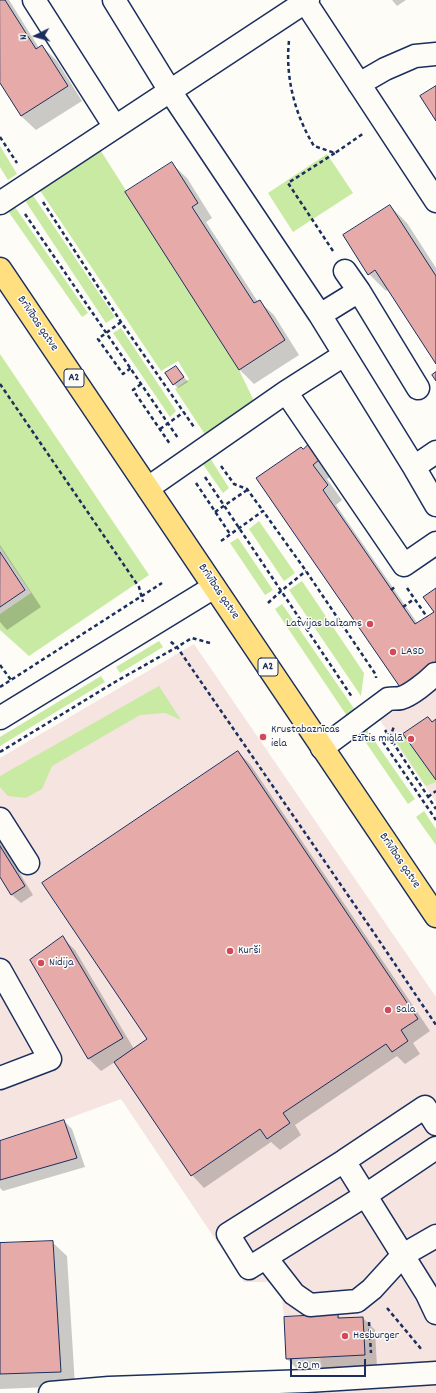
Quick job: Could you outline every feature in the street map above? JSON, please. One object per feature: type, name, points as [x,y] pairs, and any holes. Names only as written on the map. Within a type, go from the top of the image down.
[{"type":"highway","name":"Brīvības gatve","points":[[0,269],[436,916]]},
{"type":"street","points":[[34,0],[115,127]]},
{"type":"street","points":[[114,0],[170,91],[320,315],[414,466],[436,505]]},
{"type":"street","points":[[0,203],[303,3],[359,84],[436,201]]},
{"type":"street","points":[[359,84],[385,69],[415,56],[436,54]]},
{"type":"street","points":[[345,271],[359,291],[418,388]]},
{"type":"street","points":[[320,315],[359,291]]},
{"type":"street","points":[[148,488],[286,392],[344,355]]},
{"type":"street","points":[[286,392],[404,565],[436,543]]},
{"type":"street","points":[[414,466],[436,452]]},
{"type":"street","points":[[2,711],[214,587]]},
{"type":"street","points":[[322,748],[388,699],[401,698],[428,681],[435,674]]},
{"type":"street","points":[[0,819],[28,864]]},
{"type":"street","points":[[0,970],[50,1059],[0,1078]]},
{"type":"street","points":[[436,1124],[425,1107],[344,1161],[228,1234],[249,1268],[366,1195],[436,1148]]},
{"type":"street","points":[[344,1161],[403,1255],[432,1292],[436,1314]]},
{"type":"street","points":[[266,1258],[294,1294],[310,1305],[357,1301],[372,1289],[403,1255],[436,1236]]},
{"type":"street","points":[[50,1393],[109,1388],[308,1387],[377,1385],[436,1373]]},
{"type":"path","points":[[303,3],[288,55],[293,100],[305,130],[314,146],[335,153]]},
{"type":"path","points":[[345,271],[288,183],[383,121]]},
{"type":"path","points":[[0,137],[25,186],[184,412],[202,451],[234,484],[247,489],[306,571],[376,676],[371,711],[436,820]]},
{"type":"path","points":[[121,322],[98,339],[123,374],[131,368]]},
{"type":"path","points":[[0,384],[139,587],[141,597]]},
{"type":"path","points":[[160,428],[184,412]]},
{"type":"path","points":[[215,512],[247,489]]},
{"type":"path","points":[[221,541],[263,511]]},
{"type":"path","points":[[404,565],[403,582],[427,617]]},
{"type":"path","points":[[268,603],[306,571]]},
{"type":"path","points":[[0,687],[162,583]]},
{"type":"path","points":[[403,607],[414,599]]},
{"type":"path","points":[[0,752],[115,682],[192,638],[210,643]]},
{"type":"path","points":[[169,640],[177,647],[436,1025]]},
{"type":"path","points":[[0,665],[11,680]]},
{"type":"path","points":[[371,711],[436,809]]},
{"type":"path","points":[[428,797],[436,791]]},
{"type":"path","points":[[372,1289],[424,1352]]},
{"type":"path","points":[[372,1289],[369,1316],[370,1346],[371,1361],[377,1385]]},
{"type":"shaded area","points":[[194,644],[436,997],[436,1393],[328,1393],[320,1357],[286,1359],[284,1317],[280,1282],[244,1282],[121,1099],[64,1120],[77,1158],[0,1180],[0,758]]},
{"type":"shaded area","points":[[436,684],[436,802],[380,720]]},
{"type":"green space","points":[[0,146],[17,174],[8,180],[0,167]]},
{"type":"green space","points":[[99,148],[239,370],[255,403],[206,436],[175,389],[189,379],[178,361],[161,371],[37,186]]},
{"type":"green space","points":[[327,154],[353,193],[293,232],[268,193]]},
{"type":"green space","points":[[32,194],[115,317],[106,323],[24,199]]},
{"type":"green space","points":[[15,207],[88,313],[82,317],[8,211]]},
{"type":"green space","points":[[121,328],[176,411],[170,417],[113,333]]},
{"type":"green space","points":[[0,354],[149,575],[29,656],[0,630],[0,614],[31,593],[0,547]]},
{"type":"green space","points":[[210,458],[229,488],[223,493],[202,463]]},
{"type":"green space","points":[[259,521],[295,573],[284,581],[249,529]]},
{"type":"green space","points":[[238,538],[273,590],[265,595],[230,543]]},
{"type":"green space","points":[[302,581],[364,673],[361,696],[289,590]]},
{"type":"green space","points":[[282,604],[355,710],[347,716],[275,609]]},
{"type":"green space","points":[[159,641],[163,647],[120,673],[116,667]]},
{"type":"green space","points":[[101,676],[105,682],[0,746],[0,737]]},
{"type":"green space","points":[[159,686],[181,720],[165,713],[140,715],[52,766],[42,789],[26,798],[8,796],[0,787],[0,776]]},
{"type":"green space","points":[[367,730],[415,799],[408,804],[360,734]]},
{"type":"green space","points":[[403,734],[436,782],[426,786],[395,740]]},
{"type":"green space","points":[[424,811],[436,829],[436,845],[416,817]]},
{"type":"building","points":[[0,0],[5,0],[36,49],[42,45],[68,86],[21,116],[0,83]]},
{"type":"building","points":[[436,86],[436,121],[420,96]]},
{"type":"building","points":[[172,162],[198,203],[192,207],[254,303],[260,300],[285,340],[239,370],[125,192]]},
{"type":"building","points":[[390,205],[436,276],[436,364],[375,270],[368,275],[343,235]]},
{"type":"building","points":[[176,366],[184,377],[173,385],[165,373]]},
{"type":"building","points":[[436,372],[436,381],[432,375]]},
{"type":"building","points":[[308,445],[319,460],[313,465],[328,485],[323,490],[415,624],[434,612],[423,597],[436,588],[436,666],[402,690],[256,478],[301,447],[303,449]]},
{"type":"building","points":[[0,552],[25,590],[0,607]]},
{"type":"building","points":[[428,717],[432,722],[436,719],[436,780],[403,734]]},
{"type":"building","name":"Kurši","points":[[238,751],[418,1019],[401,1030],[408,1041],[392,1052],[386,1044],[283,1113],[290,1123],[267,1139],[260,1129],[191,1176],[114,1062],[147,1039],[42,883]]},
{"type":"building","points":[[0,846],[25,886],[11,895],[0,877]]},
{"type":"building","points":[[63,936],[123,1038],[88,1059],[30,960]]},
{"type":"building","points":[[64,1120],[77,1158],[0,1180],[0,1141]]},
{"type":"building","points":[[53,1241],[61,1372],[0,1374],[0,1243]]},
{"type":"building","points":[[338,1314],[338,1318],[363,1317],[365,1355],[286,1359],[284,1317]]},
{"type":"place","name":"Latvijas balzams","points":[[370,624]]},
{"type":"place","name":"LASD","points":[[393,652]]},
{"type":"place","name":"Krustabaznīcas iela","points":[[263,737]]},
{"type":"place","name":"Ezītis miglā","points":[[411,739]]},
{"type":"place","name":"Kurši","points":[[230,951]]},
{"type":"place","name":"Nidija","points":[[41,963]]},
{"type":"place","name":"Sala","points":[[388,1010]]},
{"type":"place","name":"Hesburger","points":[[345,1336]]}]
